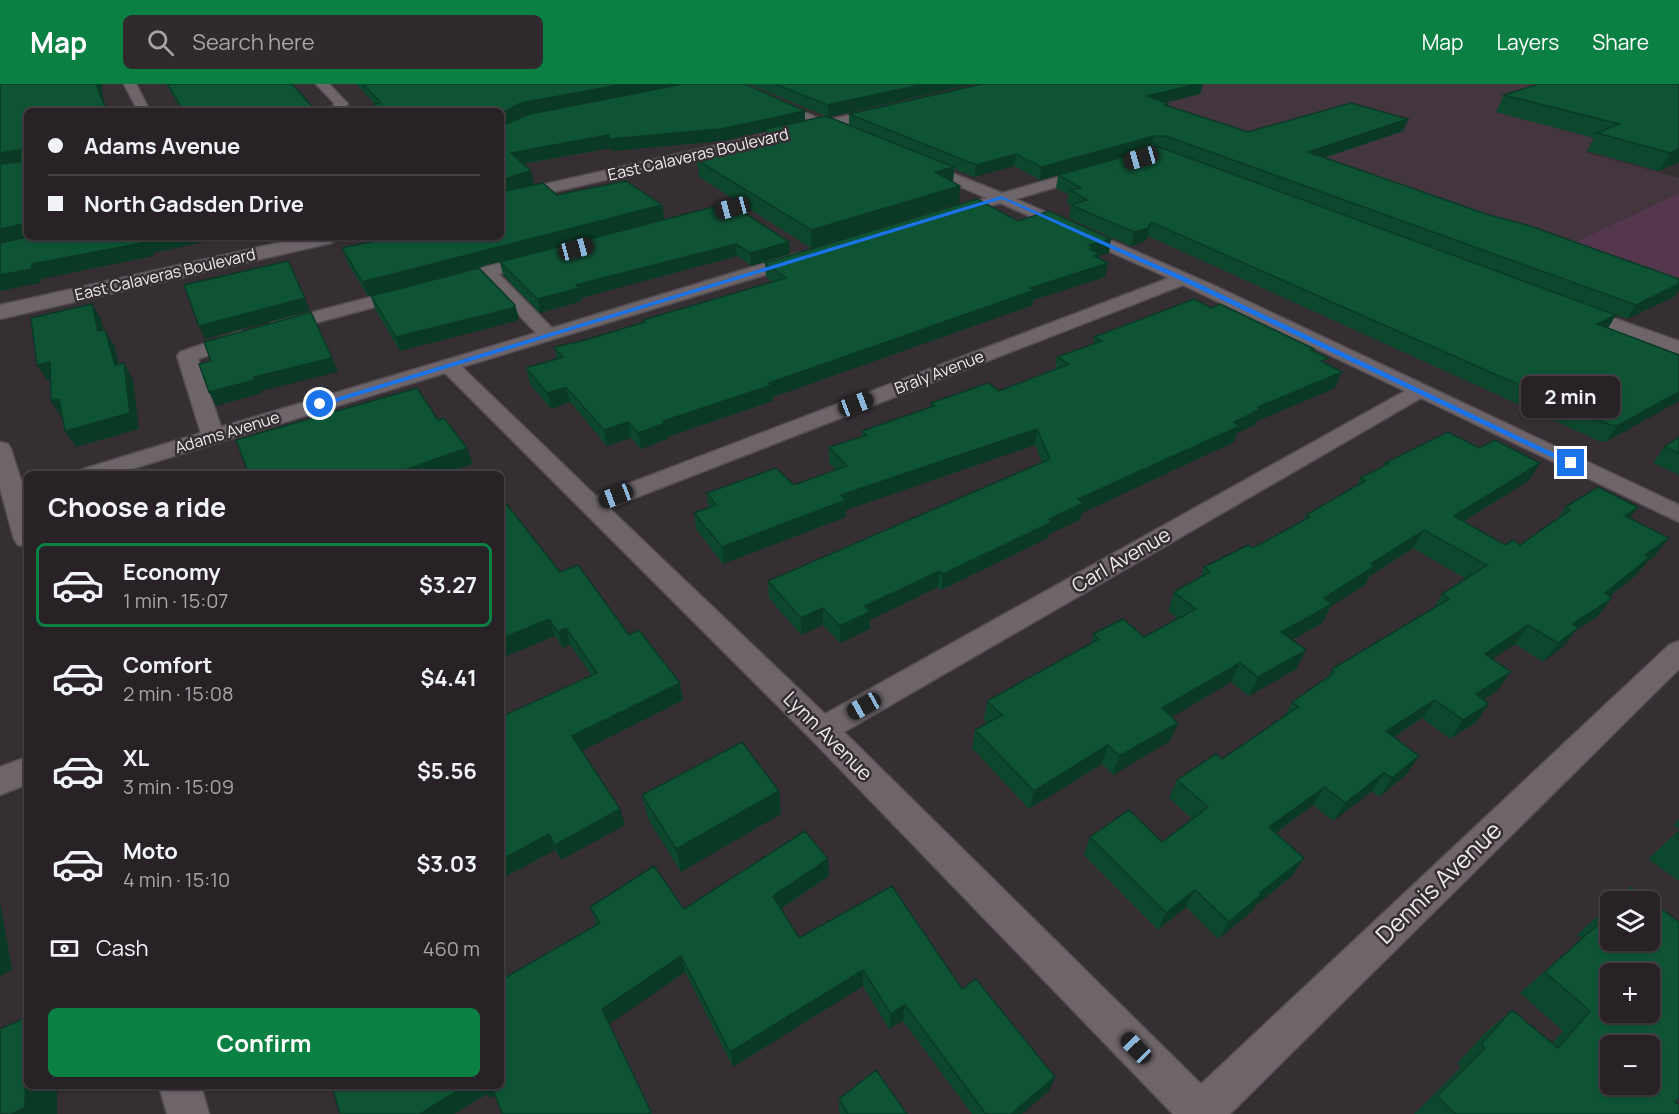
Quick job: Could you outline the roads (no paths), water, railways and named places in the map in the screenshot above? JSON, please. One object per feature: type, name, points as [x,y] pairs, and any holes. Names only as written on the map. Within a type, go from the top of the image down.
[{"type":"main road","name":"East Calaveras Boulevard","points":[[504,198],[914,105]]},
{"type":"main road","name":"East Calaveras Boulevard","points":[[0,312],[318,240]]},
{"type":"street","points":[[130,84],[142,108]]},
{"type":"street","points":[[322,84],[342,105],[340,108]]},
{"type":"street","points":[[733,84],[858,139]]},
{"type":"street","points":[[902,157],[1002,197],[1183,279],[1679,514]]},
{"type":"street","points":[[930,219],[1107,168]]},
{"type":"street","name":"Adams Avenue","points":[[101,471],[813,254],[789,244]]},
{"type":"street","points":[[464,278],[553,255]]},
{"type":"street","points":[[486,272],[549,335]]},
{"type":"street","name":"Braly Avenue","points":[[594,505],[1183,279]]},
{"type":"street","points":[[213,436],[186,356],[216,344],[419,290]]},
{"type":"street","points":[[1557,303],[1679,348]]},
{"type":"street","name":"Lynn Avenue","points":[[448,365],[822,730],[1201,1114]]},
{"type":"street","name":"Carl Avenue","points":[[822,730],[1419,391]]},
{"type":"street","points":[[0,450],[21,495],[24,517]]},
{"type":"street","name":"Dennis Avenue","points":[[1201,1114],[1679,652]]},
{"type":"street","points":[[0,781],[24,771]]},
{"type":"street","points":[[181,1089],[188,1114]]}]
